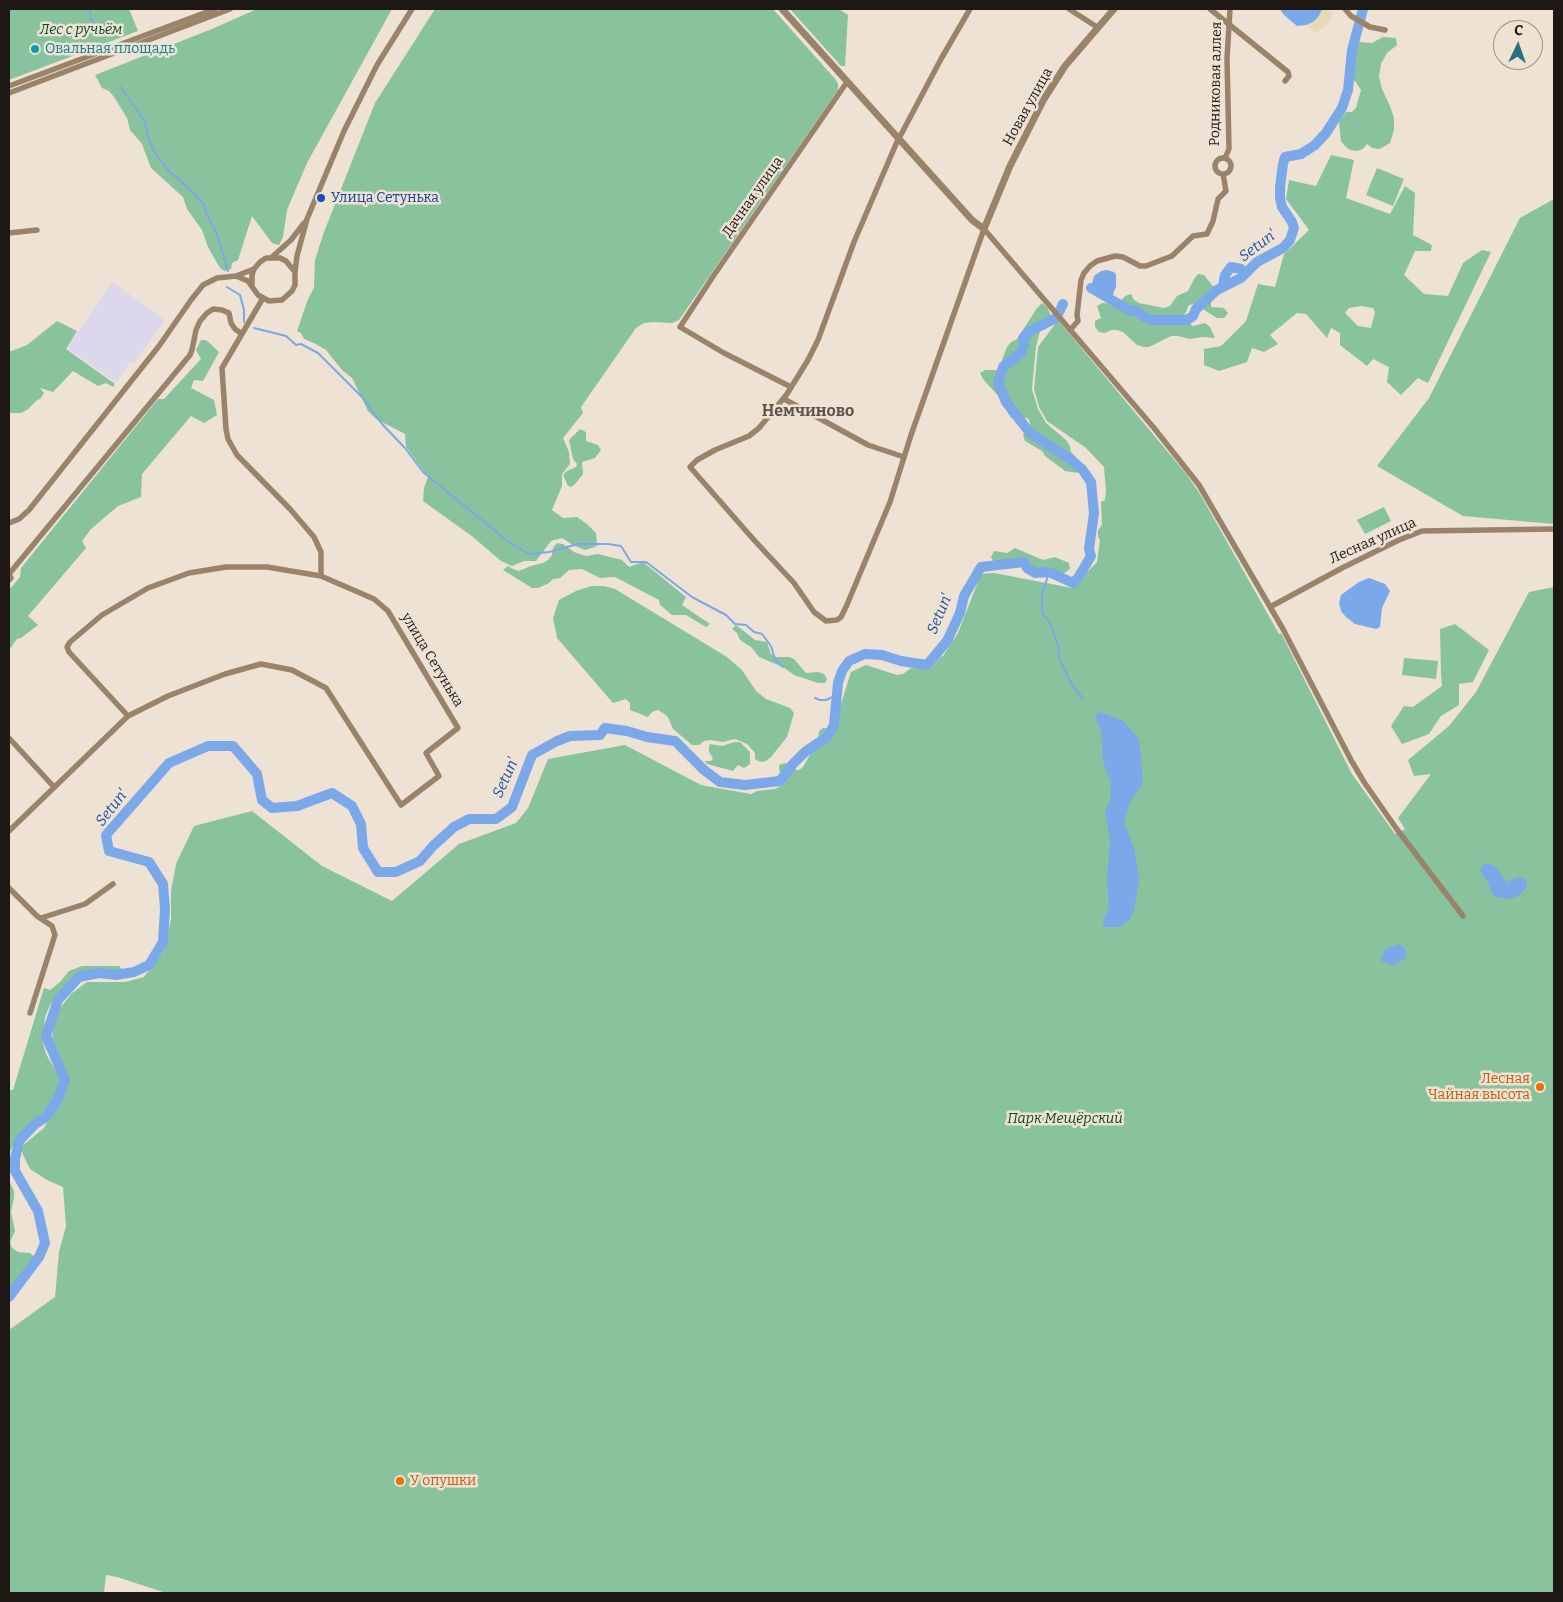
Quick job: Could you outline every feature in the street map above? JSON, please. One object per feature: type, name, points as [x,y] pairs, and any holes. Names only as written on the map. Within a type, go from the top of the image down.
[{"type":"street","points":[[9,86],[215,9]]},
{"type":"street","points":[[9,93],[230,9]]},
{"type":"street","points":[[236,276],[248,281],[258,295],[263,298],[276,301],[288,296],[295,285],[299,246],[307,219],[362,93],[392,39],[412,9]]},
{"type":"street","points":[[782,9],[972,220],[984,229],[1154,428],[1199,485],[1283,629],[1364,782],[1396,828],[1463,916]]},
{"type":"street","points":[[970,9],[916,104],[899,139],[854,242],[818,340],[791,388],[759,428],[749,436],[715,450],[690,467],[794,583],[814,612],[826,621],[837,620],[846,608],[890,502],[984,229]]},
{"type":"street","points":[[1069,9],[1097,27]]},
{"type":"street","name":"Новая улица","points":[[984,229],[1010,166],[1044,99],[1065,66],[1114,9]]},
{"type":"street","points":[[1210,9],[1288,72],[1289,76],[1285,81]]},
{"type":"street","name":"Родниковая аллея","points":[[1225,158],[1229,149],[1227,58],[1230,9]]},
{"type":"street","points":[[1345,9],[1351,16],[1370,27],[1385,30]]},
{"type":"street","name":"Дачная улица","points":[[791,388],[724,353],[680,327],[847,82]]},
{"type":"street","name":"Родниковая аллея","points":[[1219,158],[1225,158],[1228,159],[1231,165],[1229,171],[1223,174],[1217,172],[1214,163],[1219,158]]},
{"type":"street","name":"Родниковая аллея","points":[[1070,330],[1078,321],[1081,280],[1084,273],[1097,261],[1115,256],[1140,266],[1146,266],[1172,256],[1189,239],[1207,234],[1213,221],[1218,199],[1226,192],[1223,174]]},
{"type":"street","points":[[9,523],[19,519],[29,510],[159,346],[203,286],[217,278],[236,276],[254,269],[260,262],[272,257],[291,240],[307,219]]},
{"type":"street","points":[[9,233],[37,230]]},
{"type":"street","points":[[272,257],[286,261],[295,272]]},
{"type":"street","points":[[252,286],[254,269]]},
{"type":"street","points":[[263,298],[222,368],[228,439],[237,456],[290,509],[314,537],[321,552],[321,576]]},
{"type":"street","points":[[9,580],[9,574],[190,355],[196,330],[200,321],[207,313],[214,309],[230,313],[235,329],[242,334]]},
{"type":"street","points":[[784,398],[868,445],[904,457]]},
{"type":"street","name":"Лесная улица","points":[[1270,607],[1342,568],[1422,531],[1554,529]]},
{"type":"street","name":"улица Сетунька","points":[[226,567],[266,567],[321,576],[374,599],[388,611],[458,728],[426,753],[439,776],[400,805],[326,688],[292,670],[261,664],[225,674],[168,696],[128,716],[70,652],[67,646],[102,615],[148,588],[189,574],[226,567]]},
{"type":"street","points":[[9,831],[128,716]]},
{"type":"street","points":[[9,738],[54,787]]},
{"type":"street","points":[[41,918],[86,904],[113,884]]},
{"type":"street","points":[[9,888],[33,913],[52,926],[55,935],[30,1013]]},
{"type":"shaded area","points":[[112,282],[165,320],[134,363],[130,362],[116,383],[67,348]]},
{"type":"green space","name":"Лес с ручьём","points":[[9,9],[129,9],[138,31],[9,80]]},
{"type":"green space","points":[[257,9],[392,9],[307,163],[287,210],[283,237],[279,245],[272,243],[252,216],[238,260],[232,263],[231,269],[225,271],[217,263],[208,247],[202,230],[187,209],[183,197],[151,168],[142,144],[130,130],[127,118],[109,91],[102,88],[95,75],[212,29]]},
{"type":"green space","points":[[435,9],[773,9],[838,84],[838,90],[679,320],[672,323],[644,323],[636,328],[581,407],[583,413],[563,438],[569,452],[570,464],[562,474],[562,486],[552,510],[563,518],[577,517],[587,524],[596,533],[597,546],[585,550],[562,538],[551,541],[536,561],[524,561],[512,566],[501,561],[473,537],[423,501],[424,488],[428,477],[406,447],[405,434],[376,419],[368,411],[352,378],[342,370],[326,350],[304,339],[301,333],[297,331],[308,299],[314,288],[315,260],[324,232],[375,103]]},
{"type":"green space","points":[[790,9],[839,9],[848,15],[845,66],[841,66]]},
{"type":"green space","points":[[1383,37],[1396,38],[1397,45],[1387,53],[1381,64],[1379,77],[1394,118],[1394,130],[1390,143],[1379,149],[1372,148],[1367,144],[1363,149],[1357,151],[1350,150],[1341,141],[1339,122],[1346,112],[1352,112],[1356,108],[1361,90],[1353,78],[1356,47],[1359,42],[1372,43]]},
{"type":"green space","points":[[1331,155],[1354,160],[1346,198],[1390,214],[1405,186],[1415,193],[1413,235],[1432,245],[1431,251],[1415,251],[1404,275],[1424,294],[1448,296],[1463,263],[1482,250],[1491,252],[1428,383],[1418,378],[1401,395],[1387,382],[1389,367],[1373,359],[1367,366],[1340,345],[1340,333],[1331,328],[1327,338],[1306,314],[1297,313],[1270,335],[1278,344],[1264,352],[1252,348],[1247,362],[1219,371],[1204,365],[1204,349],[1221,346],[1246,321],[1258,284],[1275,287],[1284,254],[1309,230],[1286,199],[1289,180],[1316,186]],"holes":[[[1361,306],[1373,308],[1375,312],[1371,328],[1358,326],[1345,313],[1349,308]]]},
{"type":"green space","points":[[1377,168],[1404,179],[1393,206],[1366,195]]},
{"type":"green space","points":[[1554,199],[1554,524],[1463,516],[1377,466],[1429,398],[1520,218]]},
{"type":"green space","points":[[1198,274],[1204,275],[1216,290],[1211,301],[1211,307],[1224,308],[1228,313],[1224,318],[1217,318],[1195,304],[1189,305],[1184,316],[1187,322],[1193,326],[1205,323],[1210,327],[1215,338],[1202,337],[1190,339],[1171,336],[1149,347],[1143,347],[1137,345],[1123,332],[1111,330],[1105,333],[1099,332],[1095,327],[1095,321],[1101,318],[1097,306],[1102,303],[1115,304],[1131,294],[1134,300],[1139,303],[1164,308],[1170,306],[1177,296],[1188,291]]},
{"type":"green space","points":[[1042,303],[1047,307],[1052,318],[1046,329],[1040,331],[1036,347],[1032,389],[1038,409],[1046,423],[1066,440],[1071,452],[1080,461],[1082,467],[1078,473],[1065,471],[1045,456],[1042,451],[1025,441],[1023,435],[1030,425],[1029,419],[1023,417],[1017,420],[1011,418],[999,397],[980,373],[985,370],[998,370],[1007,347],[1017,339]]},
{"type":"green space","name":"Парк Мещёрский","points":[[1058,320],[1187,475],[1200,494],[1279,634],[1281,633],[1352,774],[1395,834],[1405,829],[1398,818],[1431,774],[1414,776],[1408,760],[1449,726],[1476,692],[1529,592],[1554,587],[1554,1593],[166,1593],[106,1575],[104,1593],[9,1593],[9,1330],[55,1297],[59,1252],[66,1226],[63,1187],[47,1180],[30,1169],[21,1147],[44,1128],[65,1092],[66,1071],[52,1039],[54,1022],[60,1008],[72,993],[87,982],[125,982],[144,977],[163,952],[171,920],[171,891],[176,864],[194,826],[252,811],[322,866],[392,901],[459,844],[516,823],[528,808],[548,759],[625,745],[701,785],[751,794],[757,791],[775,789],[784,784],[787,779],[779,770],[779,765],[785,763],[799,770],[803,767],[812,751],[817,749],[819,731],[823,728],[833,729],[851,672],[866,665],[897,675],[903,674],[911,668],[927,669],[943,656],[958,633],[981,574],[994,573],[1072,588],[1097,562],[1100,540],[1098,530],[1102,525],[1101,502],[1105,500],[1106,491],[1104,467],[1086,448],[1047,421],[1039,407],[1034,389],[1038,347]]},
{"type":"green space","points":[[57,321],[77,331],[66,349],[115,384],[113,387],[106,383],[98,386],[73,371],[53,392],[40,388],[44,393],[27,410],[21,413],[9,413],[9,352],[27,345]]},
{"type":"green space","points":[[201,340],[206,340],[219,352],[203,381],[194,380],[191,388],[214,400],[217,415],[204,423],[191,416],[142,474],[141,497],[118,506],[91,529],[82,541],[86,548],[28,616],[38,625],[17,639],[9,650],[9,590],[20,577],[21,568],[158,399],[164,399],[201,359],[196,350]]},
{"type":"green space","points":[[580,429],[586,432],[586,441],[598,445],[601,450],[595,458],[582,462],[583,474],[571,487],[568,486],[563,475],[576,467],[577,464],[573,459],[569,440]]},
{"type":"green space","points":[[1384,507],[1391,521],[1365,534],[1357,520]]},
{"type":"green space","points":[[557,543],[563,544],[574,552],[586,556],[598,554],[622,560],[629,567],[643,562],[686,597],[682,605],[710,624],[706,627],[686,615],[672,615],[660,605],[659,600],[615,577],[600,578],[582,569],[569,570],[560,578],[553,579],[538,588],[532,588],[503,570],[508,566],[519,571],[543,563],[552,555],[553,548]]},
{"type":"green space","points":[[1015,548],[1043,560],[1055,557],[1069,563],[1070,569],[1060,576],[1035,568],[1024,559],[994,563],[991,557],[994,551],[1007,553]]},
{"type":"green space","points":[[591,586],[604,586],[615,589],[727,657],[742,670],[756,691],[766,699],[790,708],[794,713],[787,737],[771,757],[766,761],[760,762],[755,759],[755,753],[747,744],[735,739],[723,742],[710,740],[704,741],[699,745],[692,745],[673,729],[668,717],[658,710],[652,712],[648,717],[630,710],[630,703],[626,699],[613,703],[557,638],[553,618],[559,600]]},
{"type":"green space","points":[[1455,624],[1489,650],[1473,682],[1459,684],[1459,705],[1441,716],[1429,734],[1402,744],[1391,726],[1404,706],[1413,707],[1442,686],[1440,629]]},
{"type":"green space","points":[[736,625],[755,640],[767,642],[771,654],[776,657],[794,659],[806,673],[818,672],[824,674],[827,679],[825,683],[818,683],[794,675],[783,667],[759,657],[751,647],[740,640],[737,633],[732,629]]},
{"type":"green space","points":[[1404,658],[1438,661],[1436,679],[1402,675]]},
{"type":"green space","points":[[740,742],[750,752],[750,764],[744,768],[738,765],[733,771],[707,764],[705,761],[711,761],[713,758],[709,752],[710,744],[722,746]]},
{"type":"green space","points":[[82,966],[119,966],[123,970],[80,975],[58,994],[50,1005],[45,1017],[43,1042],[46,1054],[61,1080],[61,1087],[50,1110],[19,1134],[9,1153],[9,1090],[13,1090],[44,988],[50,990],[69,971]]},
{"type":"green space","points":[[9,1180],[14,1191],[11,1212],[15,1231],[10,1242],[12,1248],[18,1252],[30,1253],[35,1257],[33,1263],[9,1292]]},
{"type":"sand","points":[[1322,9],[1328,9],[1333,13],[1328,24],[1316,33],[1306,25],[1313,22],[1319,16]]},
{"type":"water","points":[[1280,9],[1322,9],[1319,16],[1313,22],[1297,26]]},
{"type":"water","points":[[1101,271],[1114,272],[1116,275],[1116,287],[1111,299],[1104,301],[1094,295],[1091,287],[1094,276]]},
{"type":"water","points":[[1369,578],[1385,584],[1390,591],[1382,608],[1380,627],[1376,629],[1355,624],[1341,611],[1339,603],[1341,595],[1359,582]]},
{"type":"water","points":[[1100,712],[1123,721],[1139,739],[1140,749],[1143,783],[1131,800],[1124,822],[1135,851],[1139,880],[1134,910],[1129,920],[1120,927],[1104,927],[1103,922],[1109,907],[1107,880],[1110,840],[1105,811],[1110,801],[1111,784],[1103,761],[1101,732],[1096,718],[1096,715]]},
{"type":"water","points":[[1485,863],[1496,867],[1507,882],[1517,877],[1526,879],[1527,885],[1525,889],[1519,896],[1507,899],[1496,897],[1493,895],[1480,871]]},
{"type":"water","points":[[1398,944],[1405,948],[1406,956],[1404,959],[1394,965],[1382,962],[1383,953],[1388,948]]},
{"type":"waterway","points":[[89,9],[93,26]]},
{"type":"waterway","name":"Setun'","points":[[1091,288],[1129,310],[1137,311],[1151,320],[1187,320],[1217,290],[1241,278],[1257,262],[1283,248],[1290,240],[1294,228],[1282,207],[1280,198],[1285,157],[1301,154],[1315,145],[1326,133],[1342,108],[1348,90],[1352,50],[1363,9]]},
{"type":"waterway","points":[[121,87],[145,122],[149,140],[155,153],[168,170],[204,204],[206,213],[217,234],[228,271]]},
{"type":"waterway","points":[[1223,286],[1225,275],[1231,267],[1241,269],[1245,273]]},
{"type":"waterway","points":[[227,287],[240,295],[244,310],[244,322]]},
{"type":"waterway","name":"Setun'","points":[[9,1297],[39,1257],[45,1243],[38,1211],[15,1171],[15,1159],[19,1141],[35,1124],[46,1117],[57,1101],[65,1080],[46,1036],[58,1000],[79,977],[99,973],[116,975],[134,972],[149,965],[163,942],[165,909],[163,884],[149,862],[109,851],[106,835],[169,763],[208,746],[233,746],[257,774],[262,800],[272,808],[297,806],[332,793],[352,806],[361,824],[363,848],[378,872],[396,872],[420,861],[454,827],[469,819],[496,819],[512,807],[532,755],[570,736],[600,735],[605,728],[675,741],[704,770],[720,782],[745,785],[780,781],[805,752],[827,737],[834,725],[838,683],[842,671],[849,661],[865,654],[882,655],[901,661],[927,665],[947,641],[960,613],[964,596],[981,567],[1024,562],[1027,568],[1035,573],[1049,572],[1073,583],[1078,578],[1091,556],[1089,549],[1094,513],[1091,482],[1082,469],[1070,459],[1030,433],[1006,402],[998,383],[1003,367],[1021,353],[1024,345],[1023,338],[1030,331],[1056,318],[1063,304]]},
{"type":"waterway","points":[[254,328],[286,336],[296,345],[301,344],[318,353],[362,397],[382,424],[405,448],[423,472],[510,543],[529,554],[549,552],[578,544],[621,546],[631,562],[646,562],[692,597],[726,615],[735,624],[746,625],[754,632],[762,634],[771,646],[775,659],[783,667]]},
{"type":"waterway","points":[[1049,572],[1042,595],[1042,613],[1050,623],[1058,645],[1059,659],[1073,687],[1083,698]]},
{"type":"waterway","points":[[815,698],[826,700],[837,695]]},
{"type":"place","name":"Овальная площадь","points":[[35,49]]},
{"type":"place","name":"Улица Сетунька","points":[[321,198]]},
{"type":"place","name":"Лесная Чайная высота","points":[[1540,1087]]},
{"type":"place","name":"У опушки","points":[[400,1481]]},
{"type":"district","name":"Немчиново","points":[[808,412]]}]
